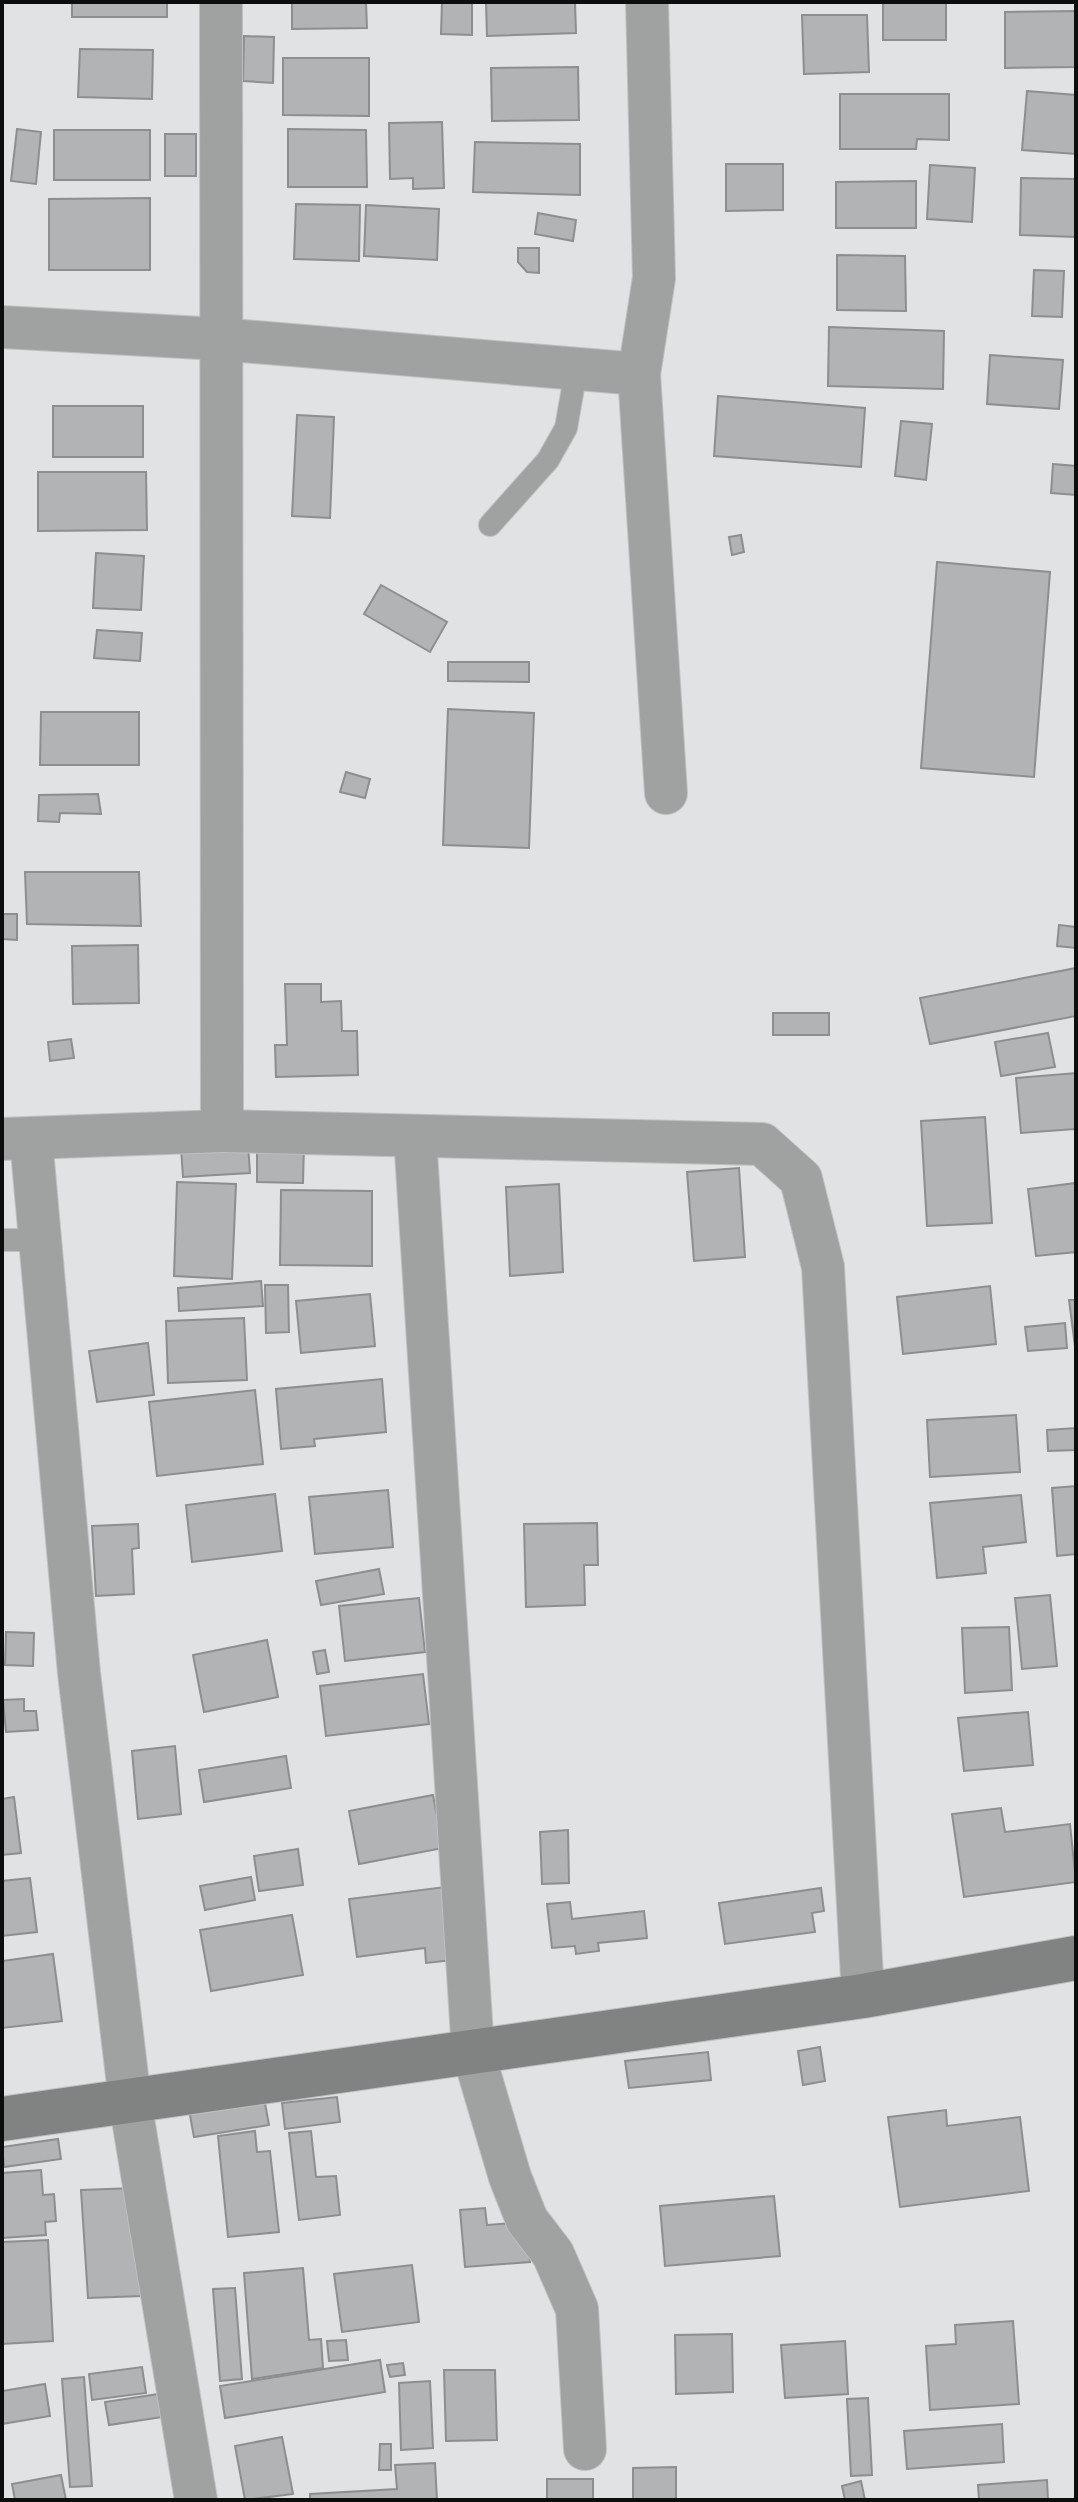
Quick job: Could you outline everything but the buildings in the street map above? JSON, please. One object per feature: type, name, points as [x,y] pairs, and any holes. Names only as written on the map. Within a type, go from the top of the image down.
[{"type":"street","points":[[221,2],[222,1131]]},
{"type":"street","points":[[647,2],[654,278],[639,374],[666,793]]},
{"type":"street","points":[[2,327],[219,339],[639,374]]},
{"type":"street","points":[[196,2500],[130,2101],[79,1673],[21,1240],[17,1139],[222,1131],[762,1144],[801,1179],[823,1267],[863,1996]]},
{"type":"street","points":[[415,1136],[473,2052],[510,2177],[527,2220],[553,2254],[577,2309],[585,2449]]},
{"type":"street","points":[[2,2119],[863,1996],[1076,1958]]},
{"type":"lane","points":[[490,525],[548,460],[560,439],[566,428],[576,371]]}]
